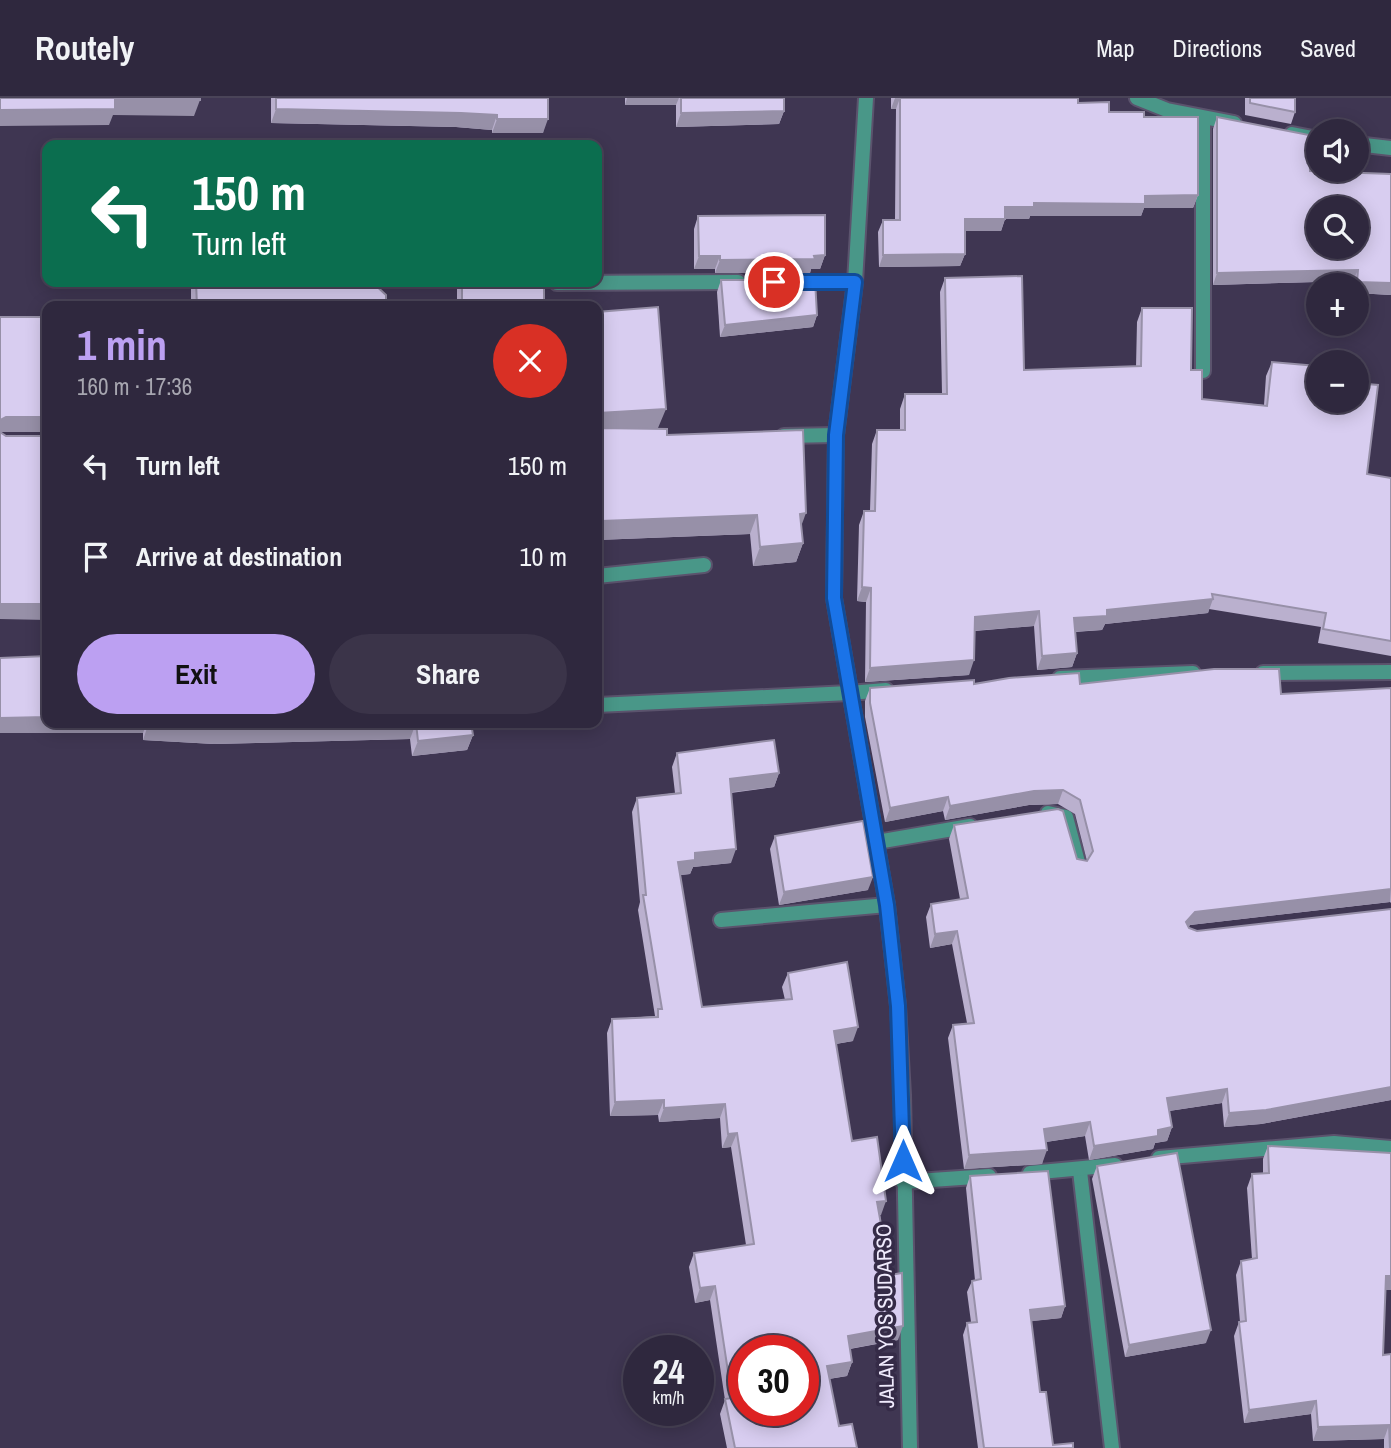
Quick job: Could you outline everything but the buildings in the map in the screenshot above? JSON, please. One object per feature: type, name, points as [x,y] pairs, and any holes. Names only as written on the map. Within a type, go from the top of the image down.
[{"type":"street","name":"JALAN YOS SUDARSO","points":[[866,98],[855,282],[836,435],[834,598],[887,905],[898,1006],[910,1448]]},
{"type":"street","points":[[1137,98],[1167,110],[1251,127]]},
{"type":"street","points":[[1202,118],[1203,371]]},
{"type":"street","points":[[1276,131],[1306,137]]},
{"type":"street","points":[[1369,145],[1391,148]]},
{"type":"street","points":[[602,283],[747,282]]},
{"type":"street","points":[[788,282],[855,282]]},
{"type":"street","points":[[769,436],[836,435]]},
{"type":"street","points":[[602,575],[704,565]]},
{"type":"street","points":[[1245,673],[1391,671]]},
{"type":"street","points":[[1040,679],[1204,673]]},
{"type":"street","points":[[602,705],[904,689]]},
{"type":"street","points":[[1031,814],[1055,813],[1066,817],[1079,866]]},
{"type":"street","points":[[877,842],[979,824]]},
{"type":"street","points":[[721,920],[887,905]]},
{"type":"street","points":[[903,1182],[1080,1171],[1188,1153],[1334,1143],[1391,1148]]},
{"type":"street","points":[[1080,1171],[1112,1448]]},
{"type":"route","points":[[774,282],[855,282],[836,435],[834,598],[887,905],[898,1006],[903,1095],[903,1161]]}]
